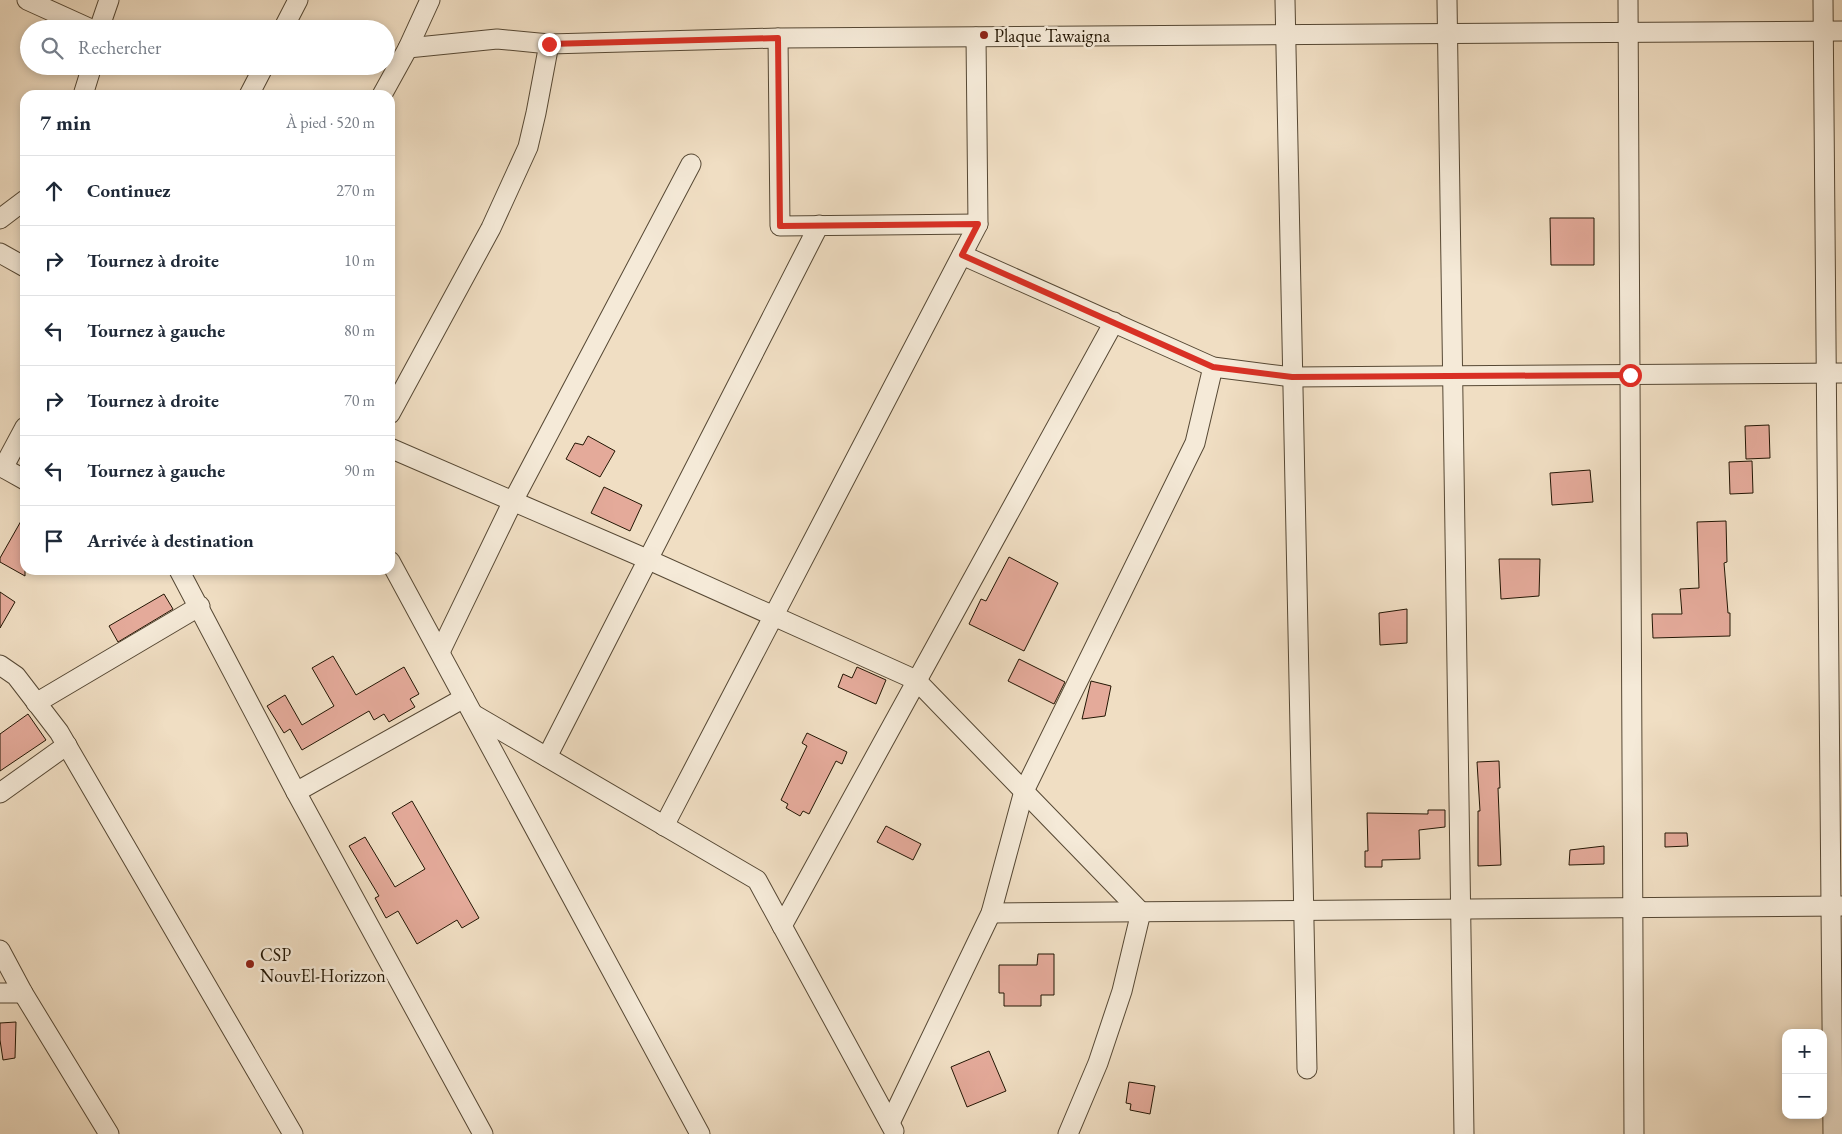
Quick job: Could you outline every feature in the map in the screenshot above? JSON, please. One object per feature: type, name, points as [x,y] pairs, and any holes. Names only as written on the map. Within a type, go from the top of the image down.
[{"type":"street","points":[[27,0],[71,20]]},
{"type":"street","points":[[102,20],[109,0]]},
{"type":"street","points":[[288,20],[298,0]]},
{"type":"street","points":[[395,72],[430,0]]},
{"type":"street","points":[[1284,0],[1307,1069]]},
{"type":"street","points":[[1447,0],[1464,1134]]},
{"type":"street","points":[[1628,0],[1634,1134]]},
{"type":"street","points":[[1823,0],[1834,373],[1836,1126]]},
{"type":"street","points":[[408,48],[497,40],[549,44],[778,38],[976,36],[1842,31]]},
{"type":"street","points":[[664,826],[978,224],[976,36]]},
{"type":"street","points":[[778,38],[780,226],[978,224]]},
{"type":"street","points":[[395,405],[491,228],[528,148],[549,44]]},
{"type":"street","points":[[85,90],[89,75]]},
{"type":"street","points":[[252,90],[259,75]]},
{"type":"street","points":[[385,90],[393,75]]},
{"type":"street","points":[[440,652],[513,501],[691,164]]},
{"type":"street","points":[[0,218],[20,204]]},
{"type":"street","points":[[546,757],[819,225]]},
{"type":"street","points":[[0,253],[20,264]]},
{"type":"street","points":[[962,255],[1213,367],[1292,377],[1834,373]]},
{"type":"street","points":[[782,926],[1114,322]]},
{"type":"street","points":[[893,1129],[991,913],[1024,791],[1195,443],[1213,367]]},
{"type":"street","points":[[20,436],[2,467],[20,477]]},
{"type":"street","points":[[395,450],[648,560],[916,680],[1141,912]]},
{"type":"street","points":[[395,570],[700,1134]]},
{"type":"street","points":[[182,575],[200,606],[296,792],[483,1134]]},
{"type":"street","points":[[36,702],[200,606]]},
{"type":"street","points":[[0,665],[16,676],[67,745],[293,1134]]},
{"type":"street","points":[[468,706],[546,757],[757,880],[893,1129]]},
{"type":"street","points":[[296,792],[468,706]]},
{"type":"street","points":[[0,793],[67,745]]},
{"type":"street","points":[[991,913],[1836,906]]},
{"type":"street","points":[[1068,1134],[1098,1063],[1122,991],[1141,912]]},
{"type":"street","points":[[0,950],[23,993],[109,1134]]},
{"type":"street","points":[[0,993],[23,993]]},
{"type":"building","points":[[1550,218],[1594,218],[1594,265],[1551,265]]},
{"type":"building","points":[[1769,425],[1770,458],[1746,459],[1745,426]]},
{"type":"building","points":[[588,436],[615,451],[600,477],[566,459],[575,443],[583,445]]},
{"type":"building","points":[[1752,461],[1753,493],[1730,494],[1729,462]]},
{"type":"building","points":[[1590,470],[1593,502],[1552,505],[1550,473]]},
{"type":"building","points":[[604,487],[642,505],[630,531],[591,513]]},
{"type":"building","points":[[1726,521],[1727,562],[1724,563],[1728,613],[1730,613],[1730,636],[1653,638],[1652,614],[1682,614],[1680,589],[1699,588],[1697,522]]},
{"type":"building","points":[[20,523],[20,573],[0,562],[0,558]]},
{"type":"building","points":[[1009,557],[1058,583],[1024,651],[969,624],[981,599],[986,601]]},
{"type":"building","points":[[1499,559],[1540,559],[1539,596],[1501,599]]},
{"type":"building","points":[[0,592],[15,602],[0,628]]},
{"type":"building","points":[[164,594],[173,609],[118,642],[109,626]]},
{"type":"building","points":[[1407,609],[1407,643],[1380,645],[1379,613]]},
{"type":"building","points":[[333,656],[356,695],[404,667],[419,694],[410,699],[415,707],[389,722],[384,714],[374,720],[369,711],[302,750],[290,729],[284,733],[267,706],[285,695],[302,725],[334,706],[312,668]]},
{"type":"building","points":[[1019,659],[1065,682],[1054,704],[1008,681]]},
{"type":"building","points":[[857,667],[886,680],[876,704],[838,687],[843,674],[852,678]]},
{"type":"building","points":[[1091,681],[1111,686],[1105,716],[1082,719]]},
{"type":"building","points":[[28,714],[46,740],[0,771],[0,734]]},
{"type":"building","points":[[807,733],[847,752],[842,764],[836,761],[809,814],[803,811],[800,816],[786,808],[788,804],[781,800],[807,746],[802,743]]},
{"type":"building","points":[[1499,761],[1500,788],[1498,788],[1501,865],[1478,866],[1478,811],[1480,811],[1477,762]]},
{"type":"building","points":[[412,801],[479,918],[462,928],[457,920],[417,944],[398,911],[386,918],[375,898],[379,896],[349,846],[365,837],[395,887],[425,869],[392,813]]},
{"type":"building","points":[[1428,810],[1445,810],[1445,827],[1419,830],[1420,859],[1382,860],[1382,867],[1365,867],[1365,851],[1368,851],[1367,813],[1428,814]]},
{"type":"building","points":[[886,826],[921,844],[913,860],[877,842]]},
{"type":"building","points":[[1665,833],[1687,833],[1688,846],[1665,847]]},
{"type":"building","points":[[1604,846],[1604,864],[1569,865],[1570,850]]},
{"type":"building","points":[[1038,954],[1054,954],[1054,995],[1041,995],[1041,1006],[1004,1006],[1004,993],[999,993],[999,965],[1037,965]]},
{"type":"building","points":[[16,1022],[15,1058],[3,1060],[0,1023]]},
{"type":"building","points":[[989,1051],[1006,1091],[967,1107],[951,1067]]},
{"type":"building","points":[[1129,1082],[1155,1086],[1150,1114],[1130,1110],[1131,1104],[1126,1103]]},
{"type":"place","name":"Plaque Tawaigna","points":[[984,35]]},
{"type":"place","name":"CSP NouvEl-Horizzon","points":[[250,964]]},
{"type":"route","points":[[549,44],[778,38],[780,226],[978,224],[962,255],[1213,367],[1292,377],[1630,375]]}]
